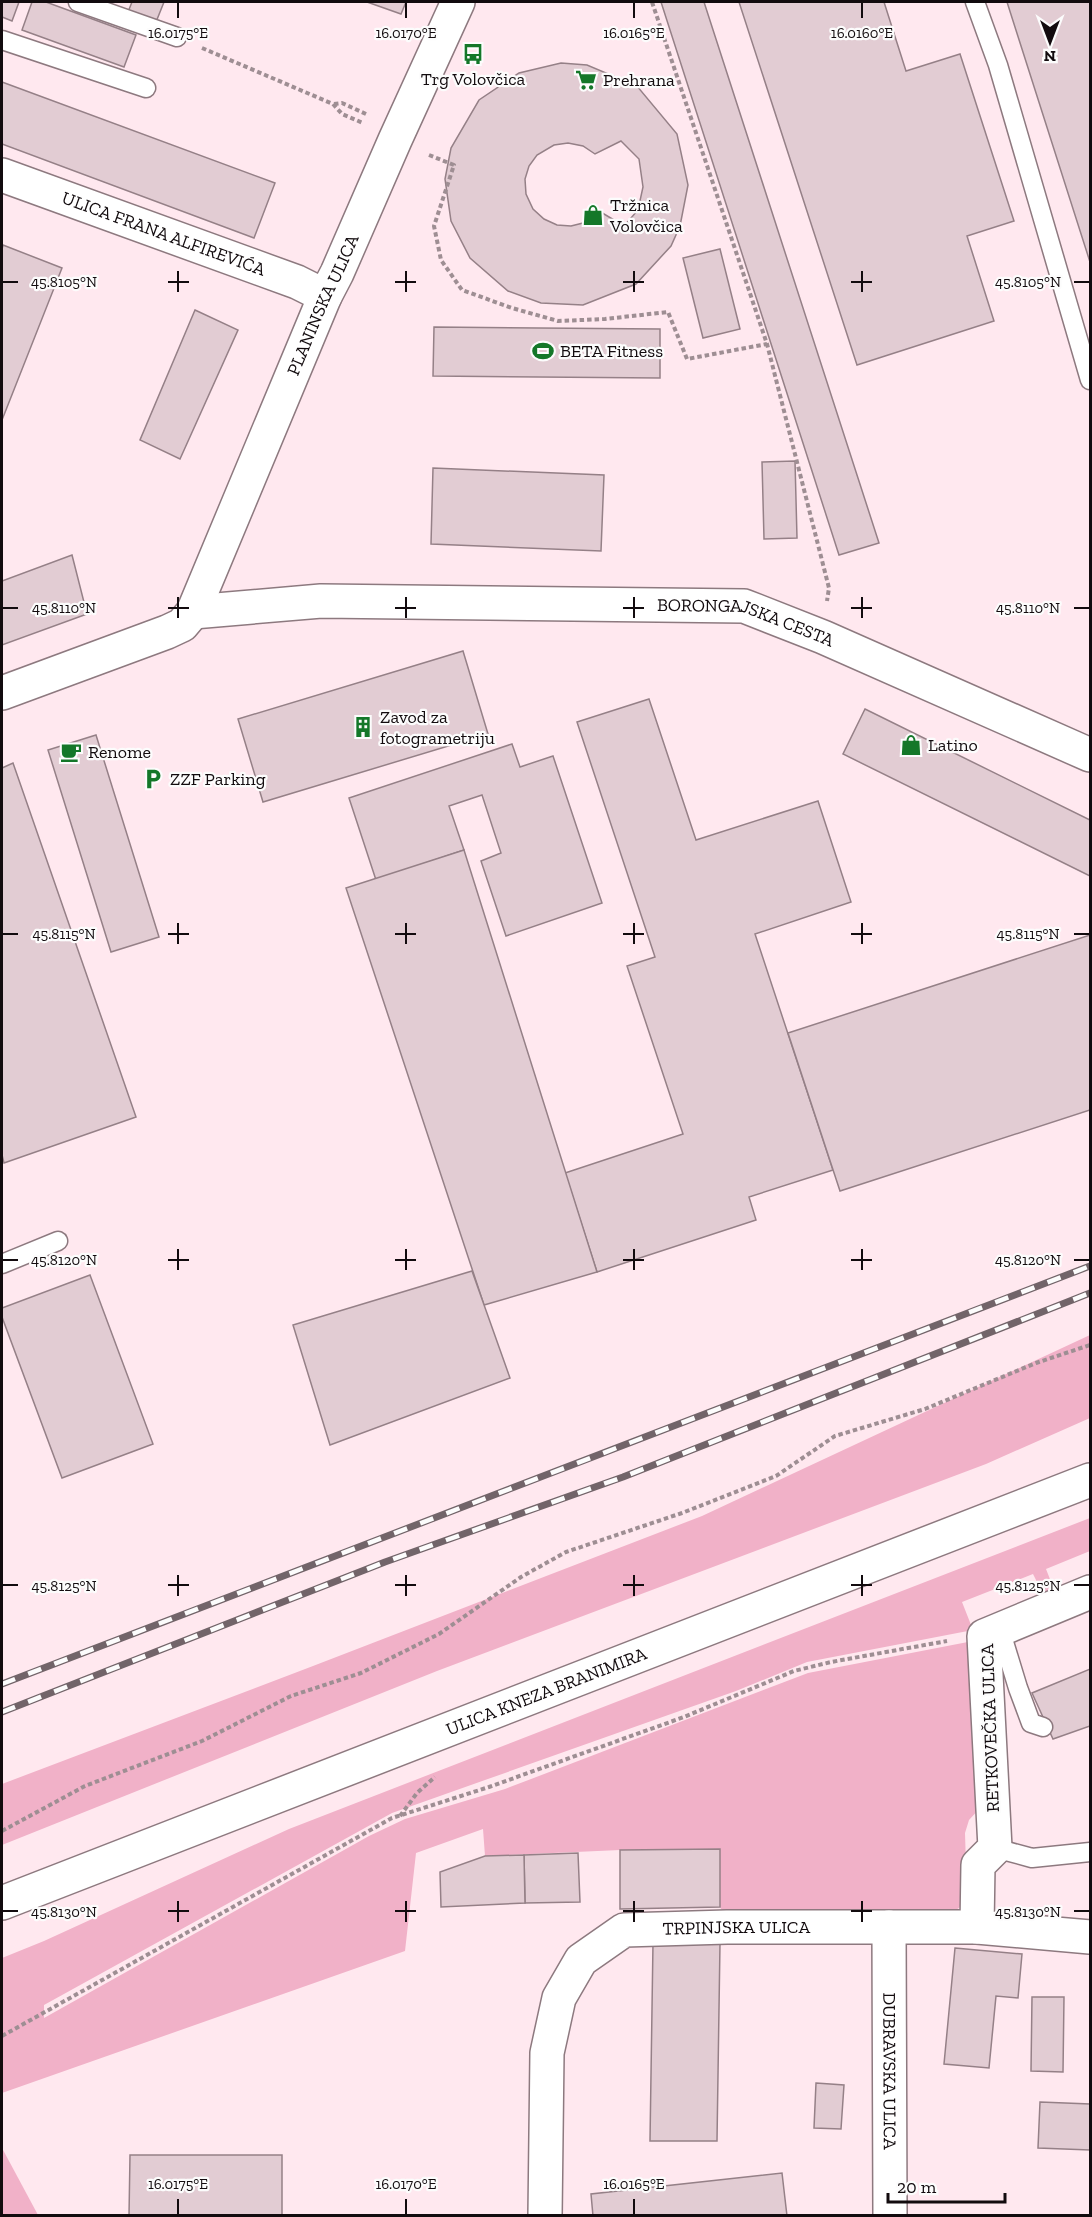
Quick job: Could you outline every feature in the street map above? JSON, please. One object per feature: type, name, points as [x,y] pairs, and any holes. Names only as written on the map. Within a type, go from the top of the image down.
[{"type":"street","name":"PLANINSKA ULICA","points":[[193,612],[325,296],[458,2]]},
{"type":"street","name":"ULICA FRANA ALFIREVIĆA","points":[[2,175],[297,282],[325,296]]},
{"type":"street","name":"BORONGAJSKA CESTA","points":[[193,612],[321,601],[744,606],[823,637],[1089,750]]},
{"type":"street","points":[[2,693],[167,633],[182,625],[193,612]]},
{"type":"street","name":"ULICA KNEZA BRANIMIRA","points":[[2,1903],[1090,1480]]},
{"type":"street","name":"RETKOVEČKA ULICA","points":[[995,1848],[992,1633],[1090,1592]]},
{"type":"street","points":[[977,1927],[978,1865],[995,1848]]},
{"type":"street","name":"TRPINJSKA ULICA","points":[[545,2216],[547,2053],[559,1998],[581,1960],[624,1930],[727,1927],[977,1927],[1090,1937]]},
{"type":"street","name":"DUBRAVSKA ULICA","points":[[889,1927],[890,2216]]},
{"type":"lane","points":[[78,2],[177,37]]},
{"type":"lane","points":[[975,2],[998,65],[1090,380]]},
{"type":"lane","points":[[2,40],[146,88]]},
{"type":"lane","points":[[2,1264],[58,1241]]},
{"type":"lane","points":[[992,1633],[1018,1688],[1031,1723],[1043,1727]]},
{"type":"lane","points":[[995,1848],[1032,1858],[1090,1852]]},
{"type":"path","points":[[652,2],[767,344],[829,588],[823,637]]},
{"type":"path","points":[[177,37],[333,104],[342,114],[367,125]]},
{"type":"path","points":[[333,104],[342,103],[358,110]]},
{"type":"path","points":[[426,154],[454,165],[434,226],[441,260],[462,290],[558,321],[668,312],[687,359],[767,344]]},
{"type":"path","points":[[2,1831],[85,1785],[202,1741],[291,1696],[361,1673],[439,1634],[521,1577],[566,1551],[682,1513],[776,1476],[835,1436],[925,1409],[1036,1362],[1090,1345]]},
{"type":"path","points":[[2,2036],[392,1818],[489,1787],[684,1717],[794,1671],[831,1662],[992,1633]]},
{"type":"path","points":[[400,1816],[417,1793],[440,1772]]},
{"type":"shaded area","points":[[1090,1335],[1090,1418],[986,1464],[437,1671],[2,1845],[2,1784],[702,1516]]},
{"type":"shaded area","points":[[1090,1518],[1090,1551],[1046,1569],[1055,1592],[1044,1596],[1033,1574],[962,1602],[973,1630],[807,1662],[736,1691],[392,1813],[44,2005],[44,2018],[369,1836],[405,1819],[505,1789],[808,1673],[973,1641],[981,1807],[969,1820],[965,1833],[967,1898],[956,1910],[907,1918],[727,1919],[720,1907],[720,1849],[620,1850],[485,1856],[483,1829],[416,1853],[405,1951],[2,2093],[2,1958],[289,1829]]},
{"type":"shaded area","points":[[2,2148],[38,2215],[2,2215]]},
{"type":"building","points":[[2,2],[19,2],[12,21],[2,17]]},
{"type":"building","points":[[32,2],[46,2],[136,35],[124,67],[22,30]]},
{"type":"building","points":[[132,2],[164,2],[156,22],[128,12]]},
{"type":"building","points":[[367,2],[406,2],[401,14]]},
{"type":"building","points":[[661,2],[704,2],[879,543],[839,555]]},
{"type":"building","points":[[739,2],[884,2],[906,71],[960,54],[1014,221],[967,236],[994,321],[857,365]]},
{"type":"building","points":[[1007,2],[1090,2],[1090,262]]},
{"type":"building","points":[[561,63],[587,65],[637,86],[677,134],[688,185],[680,226],[671,246],[636,284],[583,305],[541,303],[508,291],[470,258],[451,221],[445,179],[451,148],[479,100],[519,73]],"holes":[[[621,141],[639,159],[643,187],[638,210],[624,226],[599,211],[583,223],[571,226],[557,225],[544,219],[533,209],[526,194],[525,179],[529,166],[537,155],[554,145],[568,143],[583,146],[595,154]]]},
{"type":"building","points":[[2,82],[275,183],[254,238],[2,144]]},
{"type":"building","points":[[3,245],[62,268],[2,420],[2,249]]},
{"type":"building","points":[[720,249],[740,329],[703,338],[683,258]]},
{"type":"building","points":[[195,310],[238,330],[180,459],[140,440]]},
{"type":"building","points":[[434,327],[660,329],[660,378],[433,376]]},
{"type":"building","points":[[795,461],[797,538],[764,539],[762,462]]},
{"type":"building","points":[[433,468],[604,475],[601,551],[431,544]]},
{"type":"building","points":[[72,555],[87,614],[2,645],[2,581]]},
{"type":"building","name":"Zavod za fotogrametriju","points":[[463,651],[488,734],[263,802],[238,719]]},
{"type":"building","points":[[649,699],[696,840],[818,801],[851,902],[755,934],[833,1170],[749,1197],[756,1220],[597,1272],[565,1173],[683,1134],[627,966],[655,957],[577,722]]},
{"type":"building","points":[[865,709],[1090,820],[1090,876],[843,754]]},
{"type":"building","points":[[96,735],[159,937],[111,952],[48,750]]},
{"type":"building","points":[[512,744],[520,767],[553,756],[602,903],[506,936],[481,861],[501,853],[482,795],[449,806],[464,850],[376,880],[349,798]]},
{"type":"building","points":[[13,763],[136,1117],[4,1163],[2,1155],[2,768]]},
{"type":"building","points":[[464,850],[597,1272],[484,1305],[346,888]]},
{"type":"building","points":[[1090,935],[1090,1110],[840,1191],[788,1033]]},
{"type":"building","points":[[472,1271],[510,1378],[330,1445],[293,1325]]},
{"type":"building","points":[[90,1275],[153,1444],[62,1478],[2,1317],[2,1308]]},
{"type":"building","points":[[1090,1669],[1090,1726],[1053,1739],[1032,1693]]},
{"type":"building","points":[[720,1849],[720,1907],[620,1909],[620,1850]]},
{"type":"building","points":[[578,1853],[580,1902],[525,1903],[524,1855]]},
{"type":"building","points":[[524,1855],[525,1903],[441,1907],[440,1872],[485,1856]]},
{"type":"building","points":[[653,1943],[720,1943],[717,2141],[650,2141]]},
{"type":"building","points":[[955,1948],[1022,1954],[1018,1998],[996,1996],[989,2068],[944,2064]]},
{"type":"building","points":[[1032,1997],[1064,1997],[1063,2072],[1031,2071]]},
{"type":"building","points":[[816,2083],[844,2085],[841,2129],[814,2128]]},
{"type":"building","points":[[1040,2102],[1090,2104],[1090,2150],[1038,2148]]},
{"type":"building","points":[[130,2155],[282,2155],[282,2216],[129,2216]]},
{"type":"building","points":[[782,2173],[787,2216],[593,2216],[591,2194]]},
{"type":"railway","points":[[2,1684],[1090,1266]]},
{"type":"railway","points":[[2,1712],[385,1562],[623,1477],[1090,1293]]},
{"type":"place","name":"Trg Volovčica","points":[[473,54]]},
{"type":"place","name":"Prehrana","points":[[586,80]]},
{"type":"place","name":"Tržnica Volovčica","points":[[593,215]]},
{"type":"place","name":"BETA Fitness","points":[[543,351]]},
{"type":"place","name":"Zavod za fotogrametriju","points":[[363,727]]},
{"type":"place","name":"Latino","points":[[911,745]]},
{"type":"place","name":"Renome","points":[[71,752]]},
{"type":"place","name":"ZZF Parking","points":[[153,779]]}]
